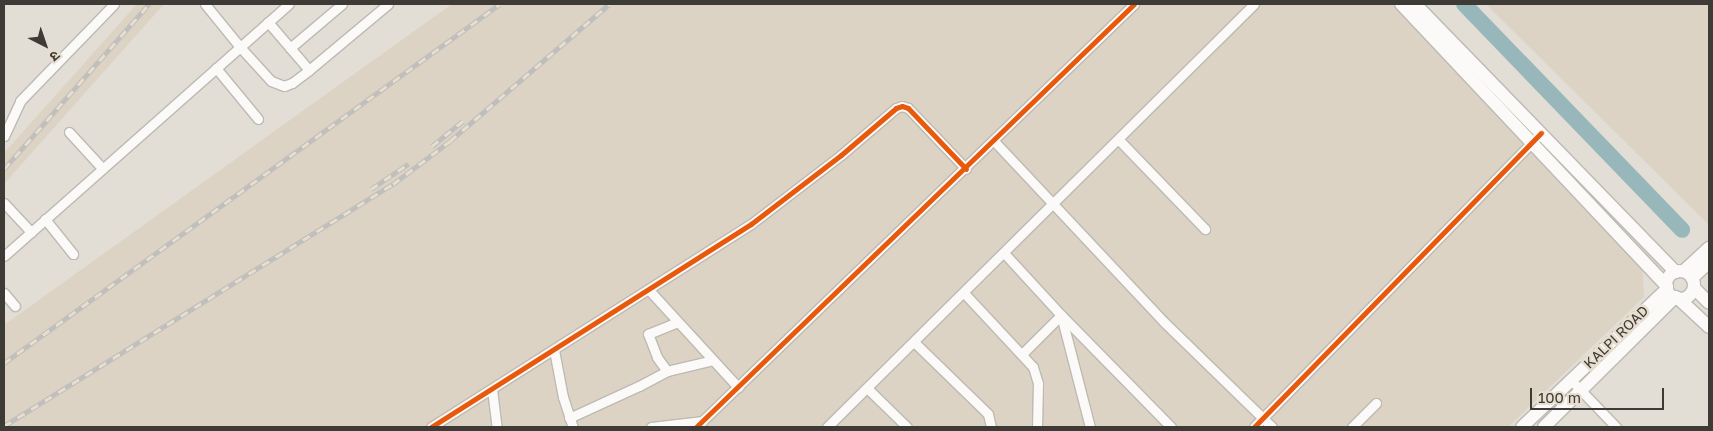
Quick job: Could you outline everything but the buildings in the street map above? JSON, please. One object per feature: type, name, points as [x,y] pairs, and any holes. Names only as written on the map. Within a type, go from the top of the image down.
[{"type":"street","points":[[4,136],[20,101],[114,4]]},
{"type":"street","points":[[206,4],[240,47],[277,85],[284,86],[292,83],[309,70],[388,4]]},
{"type":"street","points":[[4,256],[289,4]]},
{"type":"street","points":[[290,48],[342,4]]},
{"type":"street","points":[[651,427],[699,424],[966,169],[1134,4]]},
{"type":"street","points":[[827,427],[1004,254],[1254,4]]},
{"type":"street","points":[[1401,4],[1537,137],[1686,277],[1709,303]]},
{"type":"street","points":[[1415,4],[1537,137],[1672,292],[1709,327]]},
{"type":"street","points":[[268,22],[309,70]]},
{"type":"street","points":[[216,68],[258,119]]},
{"type":"street","points":[[431,427],[751,224],[841,155],[896,108],[902,106],[908,108],[966,169]]},
{"type":"street","points":[[69,132],[102,168]]},
{"type":"street","points":[[1254,427],[1537,137]]},
{"type":"street","points":[[1119,140],[1205,230]]},
{"type":"street","points":[[994,141],[1052,205],[1164,322],[1272,427]]},
{"type":"street","points":[[4,203],[31,232]]},
{"type":"street","points":[[45,219],[73,254]]},
{"type":"street","name":"KALPI ROAD","points":[[1672,292],[1688,296],[1686,277],[1709,248]]},
{"type":"street","points":[[1004,254],[1171,427]]},
{"type":"street","name":"KALPI ROAD","points":[[1672,292],[1668,279],[1686,277],[1709,262]]},
{"type":"street","points":[[649,290],[738,387]]},
{"type":"street","name":"KALPI ROAD","points":[[1522,427],[1571,380],[1672,292]]},
{"type":"street","name":"KALPI ROAD","points":[[1544,427],[1581,391],[1672,292]]},
{"type":"street","points":[[4,293],[15,306]]},
{"type":"street","points":[[964,293],[1023,353],[1033,367],[1038,383],[1037,427]]},
{"type":"street","points":[[1023,353],[1061,315]]},
{"type":"street","points":[[1061,315],[1090,427]]},
{"type":"street","points":[[666,371],[657,357],[648,334],[678,322]]},
{"type":"street","points":[[914,342],[988,414],[991,427]]},
{"type":"street","points":[[554,350],[569,418],[573,427]]},
{"type":"street","points":[[569,418],[639,386],[666,371],[713,360]]},
{"type":"street","points":[[1571,380],[1616,427]]},
{"type":"street","points":[[867,388],[907,427]]},
{"type":"street","points":[[492,389],[497,427]]},
{"type":"street","points":[[1352,427],[1376,403]]},
{"type":"shaded area","points":[[137,4],[164,4],[4,184],[4,153]]},
{"type":"shaded area","points":[[452,4],[1397,4],[1642,261],[1644,297],[1508,427],[4,427],[4,325]]},
{"type":"shaded area","points":[[1486,4],[1709,4],[1709,225]]},
{"type":"waterway","points":[[1464,4],[1682,230]]},
{"type":"railway","points":[[4,169],[149,4]]},
{"type":"railway","points":[[4,363],[500,4]]},
{"type":"railway","points":[[4,426],[393,184],[450,141],[609,4]]},
{"type":"railway","points":[[432,146],[463,121]]},
{"type":"railway","points":[[371,189],[408,164]]},
{"type":"cycle path","points":[[696,427],[1134,4]]},
{"type":"cycle path","points":[[431,427],[751,224],[841,155],[896,108],[902,106],[908,108],[966,169]]},
{"type":"cycle path","points":[[1254,427],[1541,133]]}]
